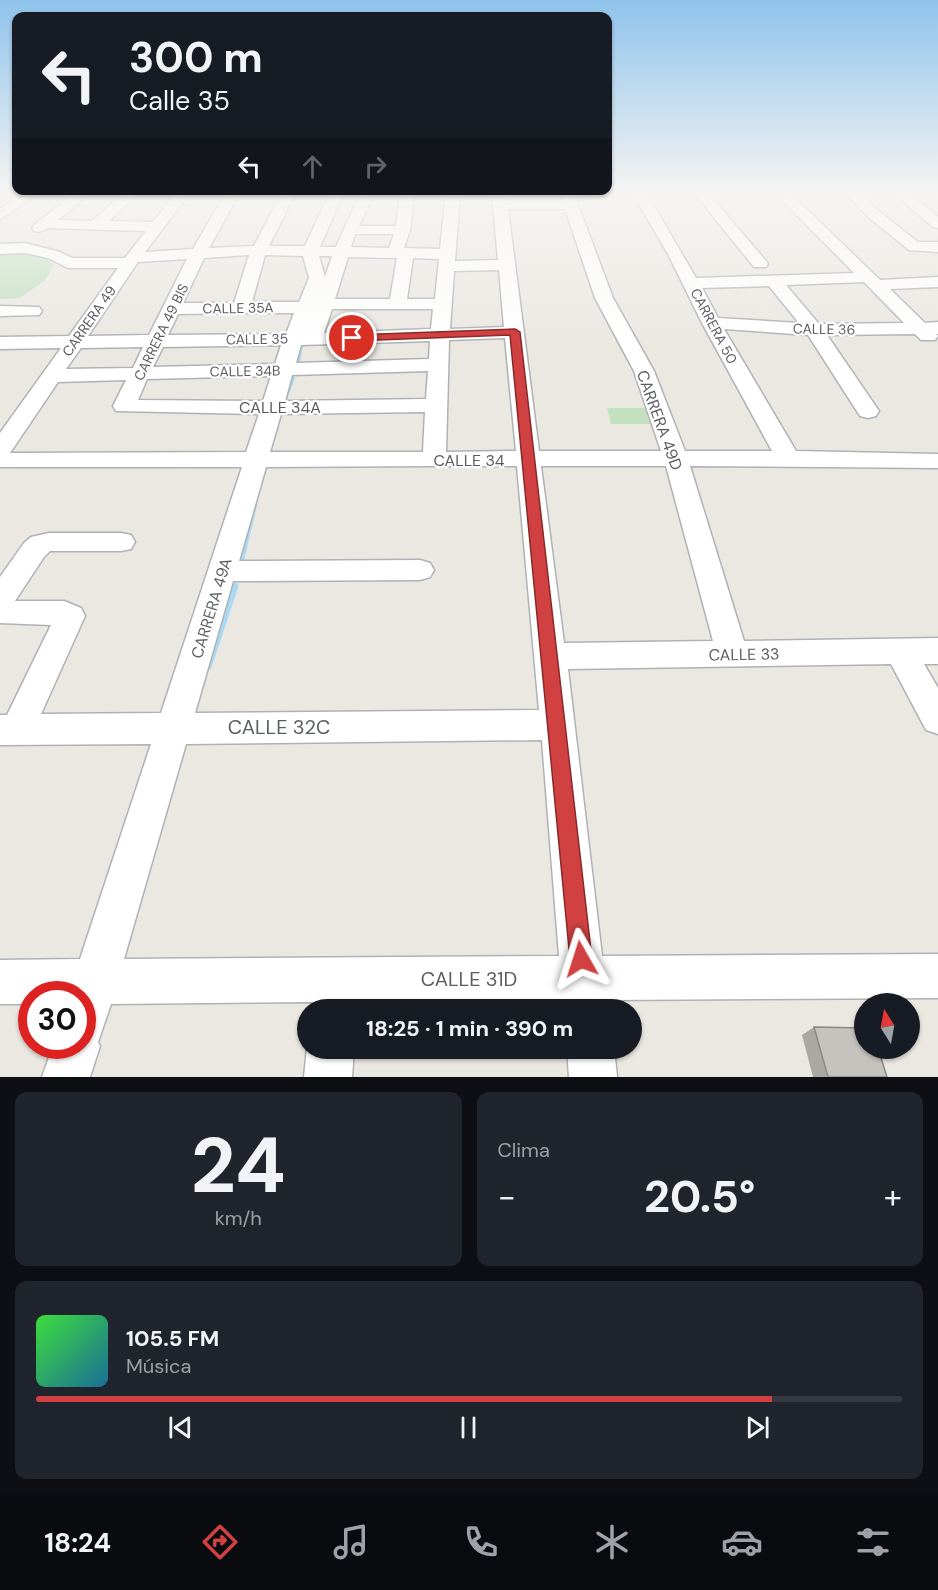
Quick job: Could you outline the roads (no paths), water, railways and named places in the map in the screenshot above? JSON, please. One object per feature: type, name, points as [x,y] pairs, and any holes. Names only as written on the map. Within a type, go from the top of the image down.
[{"type":"street","name":"CARRERA 49","points":[[0,450],[143,244]]},
{"type":"street","name":"CARRERA 49 BIS","points":[[124,406],[204,244]]},
{"type":"street","points":[[241,308],[262,244]]},
{"type":"street","points":[[310,252],[313,244]]},
{"type":"street","points":[[316,305],[345,244]]},
{"type":"street","points":[[398,303],[401,244]]},
{"type":"street","points":[[434,460],[440,335],[449,244]]},
{"type":"street","points":[[505,244],[558,725],[584,994]]},
{"type":"street","name":"CARRERA 49D","points":[[585,244],[604,298],[644,371],[676,459],[732,654]]},
{"type":"street","name":"CARRERA 50","points":[[669,244],[788,458]]},
{"type":"street","points":[[744,244],[760,264]]},
{"type":"street","points":[[835,244],[873,281],[929,329],[938,345]]},
{"type":"street","points":[[911,244],[914,247],[938,247]]},
{"type":"street","points":[[0,249],[25,248],[54,255],[68,263],[82,264],[259,250],[400,253],[507,265]]},
{"type":"street","name":"CARRERA 49A","points":[[96,984],[284,370],[303,339],[316,305],[317,278],[310,252]]},
{"type":"street","points":[[775,282],[814,330],[868,411]]},
{"type":"street","points":[[691,283],[938,282]]},
{"type":"street","name":"CALLE 35A","points":[[171,309],[398,303],[443,304]]},
{"type":"street","points":[[0,311],[33,311]]},
{"type":"street","name":"CALLE 36","points":[[711,323],[814,330],[929,329]]},
{"type":"street","name":"CALLE 35","points":[[0,343],[303,339],[515,332]]},
{"type":"street","points":[[385,365],[391,336]]},
{"type":"street","name":"CALLE 34B","points":[[51,376],[439,365]]},
{"type":"street","name":"CALLE 34A","points":[[124,406],[273,408],[436,405]]},
{"type":"street","name":"CALLE 34","points":[[0,460],[788,458],[938,461]]},
{"type":"street","points":[[0,600],[34,550],[41,544],[121,542]]},
{"type":"street","points":[[222,572],[420,570]]},
{"type":"street","points":[[0,611],[70,616],[8,729]]},
{"type":"street","name":"CALLE 33","points":[[550,656],[938,651]]},
{"type":"street","points":[[900,652],[938,719]]},
{"type":"street","name":"CALLE 32C","points":[[8,729],[558,725]]},
{"type":"street","name":"CALLE 31D","points":[[0,982],[97,981],[336,995],[584,994],[938,976]]},
{"type":"street","points":[[66,1077],[72,1059]]},
{"type":"street","points":[[328,1077],[330,1059]]},
{"type":"street","points":[[591,1059],[593,1077]]},
{"type":"waterway","points":[[297,368],[301,345]]},
{"type":"waterway","points":[[284,402],[293,378]]},
{"type":"waterway","points":[[240,567],[255,503]]},
{"type":"waterway","points":[[208,667],[235,586]]}]
